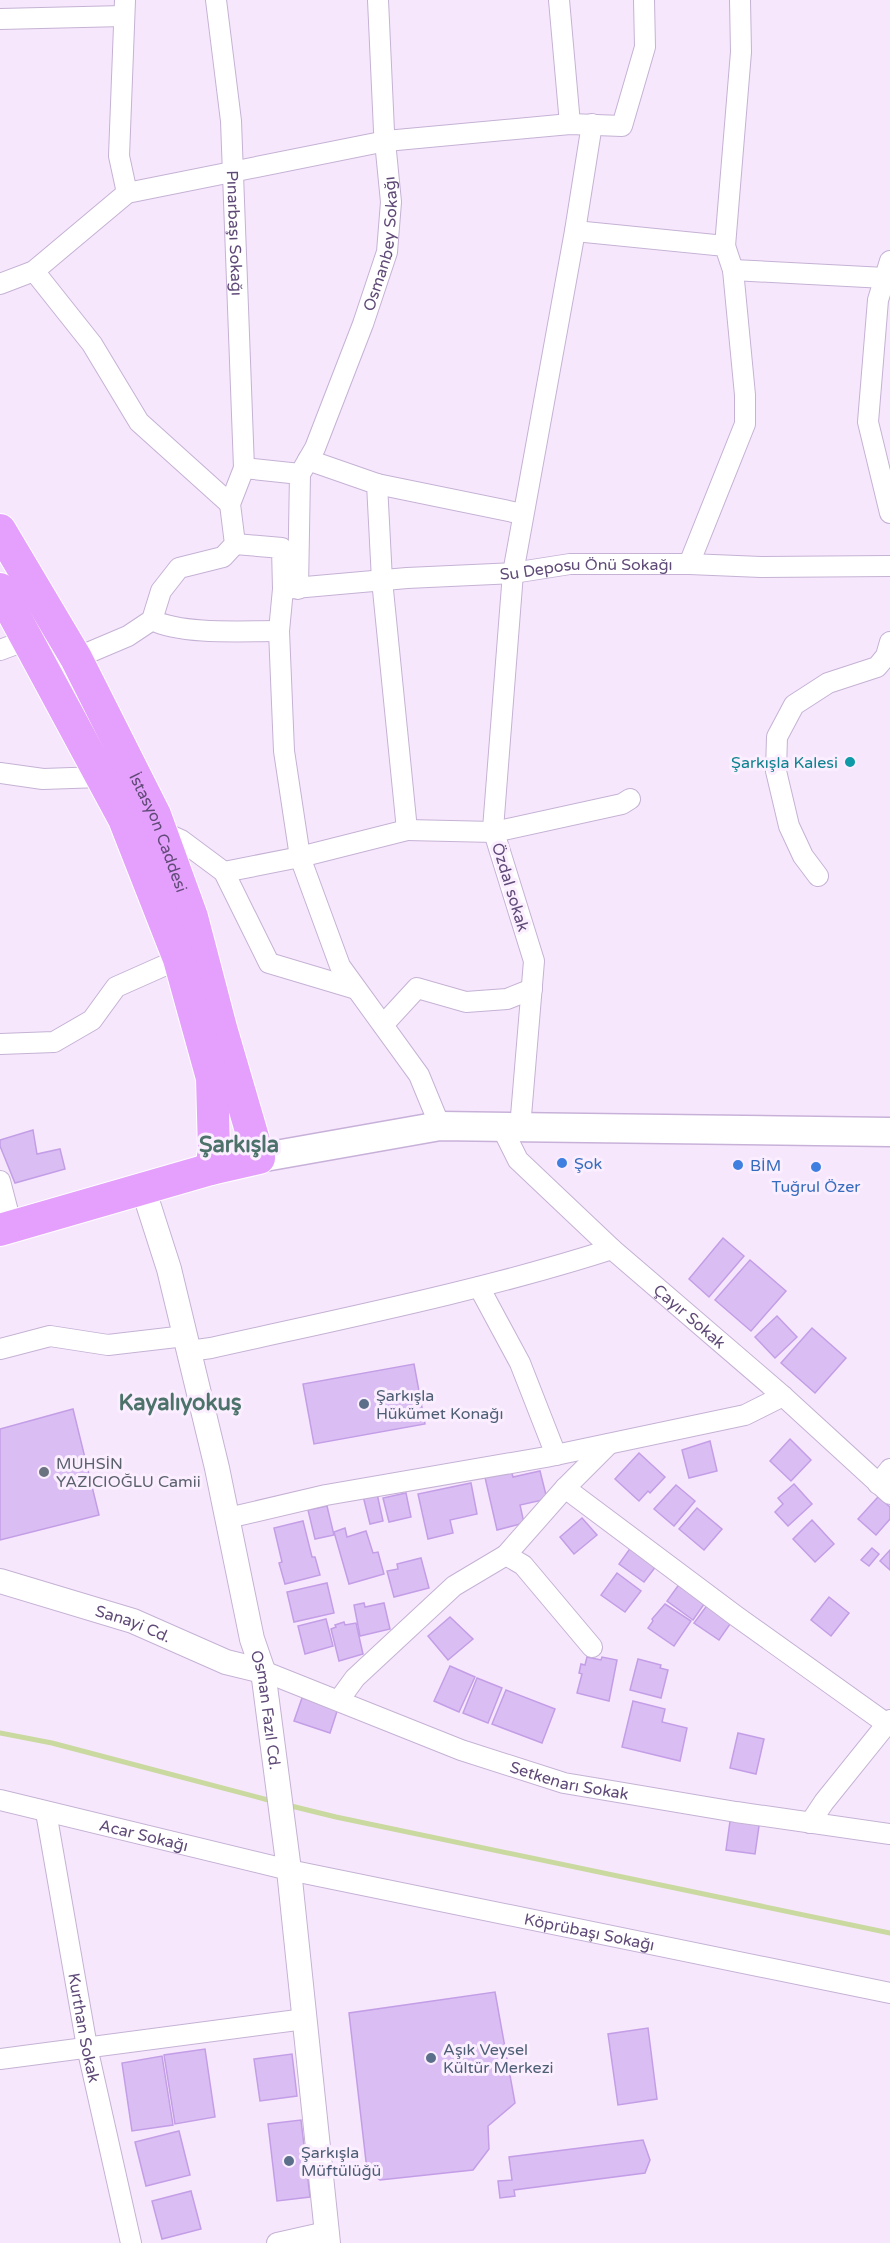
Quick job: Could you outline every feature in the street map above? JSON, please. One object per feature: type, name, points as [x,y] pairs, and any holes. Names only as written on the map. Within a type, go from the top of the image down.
[{"type":"main road","name":"İstasyon Caddesi","points":[[0,530],[76,658],[155,815],[192,917],[259,1158]]},
{"type":"main road","name":"İstasyon Caddesi","points":[[0,589],[14,645],[101,777],[124,819],[179,959],[212,1078],[214,1150],[211,1169]]},
{"type":"main road","points":[[6,1228],[211,1169],[259,1158],[440,1126],[890,1132]]},
{"type":"street","name":"Pınarbaşı Sokağı","points":[[216,0],[231,121],[244,468]]},
{"type":"street","name":"Osmanbey Sokağı","points":[[304,467],[315,448],[355,346],[387,252],[391,202],[378,0]]},
{"type":"street","points":[[559,0],[570,124]]},
{"type":"street","points":[[0,284],[34,271],[127,193],[386,141],[570,124],[622,126],[645,47],[645,0]]},
{"type":"street","points":[[689,564],[745,424],[745,395],[733,270],[725,246],[741,52],[740,0]]},
{"type":"street","points":[[0,19],[125,8],[119,156],[127,193]]},
{"type":"street","name":"Özdal sokak","points":[[511,1128],[532,989],[534,961],[494,832],[513,573],[592,124]]},
{"type":"street","points":[[575,231],[725,246]]},
{"type":"street","points":[[733,270],[887,269],[878,300],[868,422],[890,513]]},
{"type":"street","points":[[34,271],[92,344],[139,422],[230,504]]},
{"type":"street","points":[[304,467],[291,589],[279,630],[284,751],[300,857],[340,966],[419,1074],[440,1126]]},
{"type":"street","points":[[76,658],[128,636],[152,620],[161,591],[179,568],[223,557],[235,544],[230,504],[244,468],[304,467],[523,514]]},
{"type":"street","points":[[377,484],[382,580],[407,830]]},
{"type":"street","points":[[235,544],[282,548],[291,589]]},
{"type":"street","name":"Su Deposu Önü Sokağı","points":[[291,589],[382,580],[513,573],[570,564],[689,564],[761,567],[890,566]]},
{"type":"street","points":[[152,620],[166,627],[231,631],[279,630]]},
{"type":"street","points":[[818,876],[803,856],[789,826],[776,771],[777,737],[794,705],[828,683],[877,667],[886,656],[890,642]]},
{"type":"street","points":[[0,772],[43,779],[101,777]]},
{"type":"street","points":[[224,872],[300,857],[407,830],[494,832],[622,804],[630,799]]},
{"type":"street","points":[[161,831],[181,840],[224,872],[269,963],[356,989]]},
{"type":"street","points":[[0,1044],[54,1042],[92,1020],[116,987],[179,959]]},
{"type":"street","points":[[383,1025],[417,988],[466,1002],[507,999],[532,989]]},
{"type":"street","name":"Çayır Sokak","points":[[511,1128],[518,1160],[612,1249],[886,1482]]},
{"type":"street","points":[[0,1181],[6,1228]]},
{"type":"street","name":"Osman Fazıl Cd.","points":[[143,1188],[169,1269],[228,1518],[252,1638],[263,1671],[288,1863],[327,2237]]},
{"type":"street","points":[[0,1349],[50,1336],[108,1345],[187,1343],[211,1348],[479,1287],[543,1271],[612,1249]]},
{"type":"street","points":[[479,1287],[520,1363],[556,1455]]},
{"type":"street","points":[[228,1518],[326,1495],[556,1455],[745,1416],[783,1396]]},
{"type":"street","points":[[339,1700],[355,1678],[454,1586],[506,1556],[565,1488],[609,1444]]},
{"type":"street","points":[[565,1488],[736,1616],[888,1722],[810,1823]]},
{"type":"street","points":[[506,1556],[522,1566],[592,1647]]},
{"type":"street","name":"Sanayi Cd.","points":[[0,1581],[133,1621],[226,1662],[263,1671]]},
{"type":"street","name":"Setkenarı Sokak","points":[[263,1671],[461,1750],[564,1783],[890,1834]]},
{"type":"street","name":"Acar Sokağı","points":[[0,1800],[46,1812],[288,1863]]},
{"type":"street","name":"Kurthan Sokak","points":[[46,1812],[87,2047],[131,2243]]},
{"type":"street","name":"Köprübaşı Sokağı","points":[[288,1863],[890,1994]]},
{"type":"street","points":[[0,2059],[305,2019]]},
{"type":"street","points":[[277,2243],[327,2237]]},
{"type":"building","points":[[33,1130],[37,1154],[60,1149],[65,1169],[15,1183],[0,1146],[0,1140]]},
{"type":"building","points":[[723,1238],[744,1256],[709,1297],[689,1279]]},
{"type":"building","points":[[750,1260],[786,1291],[751,1331],[715,1300]]},
{"type":"building","points":[[777,1316],[797,1337],[775,1358],[755,1337]]},
{"type":"building","points":[[812,1328],[846,1358],[815,1393],[781,1363]]},
{"type":"building","name":"Şarkışla Hükümet Konağı","points":[[414,1364],[425,1424],[314,1444],[303,1384]]},
{"type":"building","name":"MUHSİN YAZICIOĞLU Camii","points":[[73,1409],[99,1515],[0,1540],[0,1429]]},
{"type":"building","points":[[790,1439],[811,1460],[791,1481],[770,1461]]},
{"type":"building","points":[[710,1441],[717,1471],[689,1478],[682,1450]]},
{"type":"building","points":[[639,1453],[665,1477],[639,1501],[615,1479]]},
{"type":"building","points":[[510,1466],[513,1477],[540,1471],[547,1499],[520,1505],[524,1523],[497,1530],[484,1473]]},
{"type":"building","points":[[471,1483],[477,1514],[450,1520],[453,1533],[428,1539],[418,1494]]},
{"type":"building","points":[[794,1484],[812,1504],[788,1526],[775,1512],[783,1504],[778,1498]]},
{"type":"building","points":[[676,1485],[695,1501],[674,1526],[654,1509]]},
{"type":"building","points":[[376,1489],[383,1521],[370,1524],[362,1492]]},
{"type":"building","points":[[406,1493],[411,1517],[389,1522],[383,1498]]},
{"type":"building","points":[[878,1497],[890,1507],[890,1519],[876,1535],[858,1519]]},
{"type":"building","points":[[327,1506],[334,1535],[315,1539],[308,1510]]},
{"type":"building","points":[[697,1508],[722,1529],[704,1550],[679,1529]]},
{"type":"building","points":[[582,1518],[597,1535],[574,1554],[560,1537]]},
{"type":"building","points":[[812,1520],[834,1544],[815,1562],[793,1539]]},
{"type":"building","points":[[303,1521],[312,1557],[315,1557],[320,1575],[285,1584],[279,1563],[282,1562],[274,1528]]},
{"type":"building","points":[[345,1528],[347,1537],[366,1531],[373,1553],[378,1552],[384,1574],[349,1584],[334,1532]]},
{"type":"building","points":[[634,1543],[660,1561],[644,1582],[619,1564]]},
{"type":"building","points":[[872,1548],[879,1554],[869,1566],[861,1560]]},
{"type":"building","points":[[890,1550],[890,1570],[880,1561]]},
{"type":"building","points":[[421,1558],[429,1588],[394,1597],[387,1571],[398,1569],[397,1564]]},
{"type":"building","points":[[617,1573],[641,1591],[625,1612],[601,1595]]},
{"type":"building","points":[[683,1579],[709,1597],[693,1620],[667,1601]]},
{"type":"building","points":[[327,1583],[334,1613],[294,1622],[287,1592]]},
{"type":"building","points":[[829,1597],[849,1613],[831,1636],[811,1620]]},
{"type":"building","points":[[711,1600],[735,1617],[719,1640],[694,1623]]},
{"type":"building","points":[[364,1603],[365,1607],[384,1603],[390,1629],[360,1636],[354,1605]]},
{"type":"building","points":[[665,1604],[691,1621],[674,1646],[648,1628],[652,1619]]},
{"type":"building","points":[[450,1617],[473,1639],[448,1660],[428,1636]]},
{"type":"building","points":[[326,1619],[333,1646],[305,1654],[298,1626]]},
{"type":"building","points":[[344,1622],[345,1625],[356,1623],[363,1654],[339,1661],[331,1629]]},
{"type":"building","points":[[587,1657],[617,1660],[609,1701],[577,1693],[582,1674],[579,1673],[581,1664],[585,1665]]},
{"type":"building","points":[[638,1659],[661,1665],[660,1668],[668,1670],[661,1698],[630,1690]]},
{"type":"building","points":[[450,1666],[475,1677],[459,1712],[434,1701]]},
{"type":"building","points":[[477,1678],[502,1688],[488,1723],[463,1713]]},
{"type":"building","points":[[506,1690],[555,1709],[542,1743],[492,1724]]},
{"type":"building","points":[[308,1694],[340,1702],[330,1733],[294,1721],[302,1698],[306,1699]]},
{"type":"building","points":[[633,1701],[665,1709],[662,1722],[687,1728],[680,1761],[622,1747]]},
{"type":"building","points":[[738,1733],[764,1739],[756,1774],[730,1768]]},
{"type":"building","points":[[731,1814],[760,1819],[755,1854],[726,1850]]},
{"type":"building","name":"Aşık Veysel Kültür Merkezi","points":[[495,1992],[515,2103],[488,2126],[489,2149],[473,2170],[380,2180],[367,2170],[349,2013]]},
{"type":"building","points":[[648,2028],[657,2099],[618,2105],[608,2034]]},
{"type":"building","points":[[205,2049],[215,2117],[175,2124],[164,2055]]},
{"type":"building","points":[[292,2054],[297,2096],[260,2101],[254,2059]]},
{"type":"building","points":[[162,2056],[173,2125],[132,2131],[122,2063]]},
{"type":"building","name":"Şarkışla Müftülüğü","points":[[301,2120],[310,2197],[277,2201],[268,2124]]},
{"type":"building","points":[[179,2131],[190,2175],[146,2186],[135,2142]]},
{"type":"building","points":[[643,2140],[650,2160],[645,2173],[514,2190],[515,2196],[500,2198],[498,2181],[512,2180],[509,2157]]},
{"type":"building","points":[[191,2191],[201,2229],[162,2239],[152,2201]]},
{"type":"waterway","points":[[0,1733],[52,1743],[272,1801]]},
{"type":"waterway","points":[[287,1805],[890,1933]]},
{"type":"place","name":"Şarkışla Kalesi","points":[[850,762]]},
{"type":"place","name":"Şok","points":[[562,1163]]},
{"type":"place","name":"BİM","points":[[738,1165]]},
{"type":"place","name":"Tuğrul Özer","points":[[816,1167]]},
{"type":"place","name":"Şarkışla Hükümet Konağı","points":[[364,1404]]},
{"type":"place","name":"MUHSİN YAZICIOĞLU Camii","points":[[44,1472]]},
{"type":"place","name":"Aşık Veysel Kültür Merkezi","points":[[431,2058]]},
{"type":"place","name":"Şarkışla Müftülüğü","points":[[289,2161]]},
{"type":"district","name":"Şarkışla","points":[[239,1144]]},
{"type":"district","name":"Kayalıyokuş","points":[[180,1402]]}]
